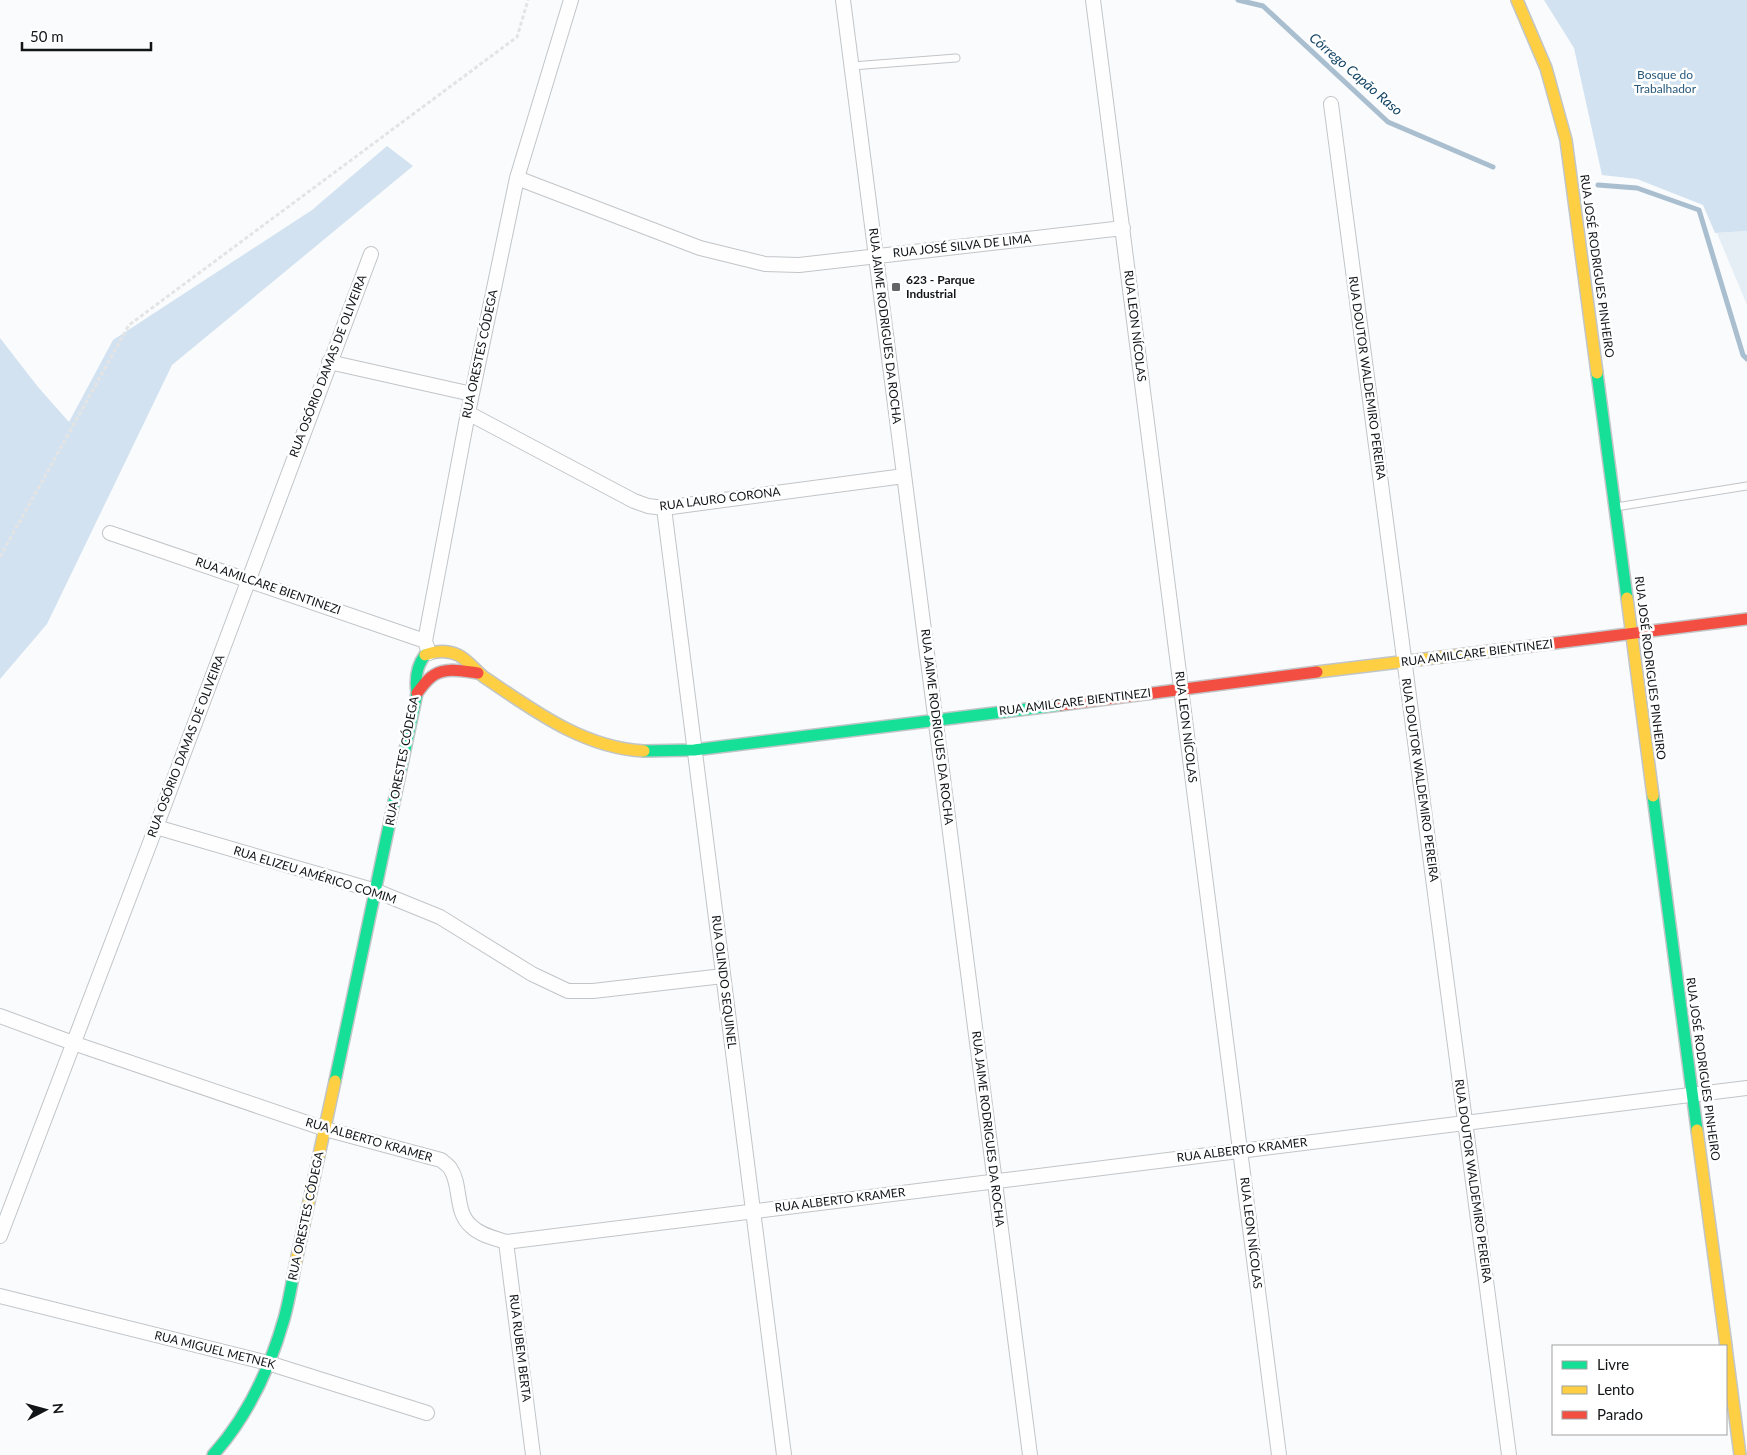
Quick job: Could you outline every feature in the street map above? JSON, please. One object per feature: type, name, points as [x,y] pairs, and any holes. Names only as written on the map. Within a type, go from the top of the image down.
[{"type":"main road","name":"RUA JOSÉ RODRIGUES PINHEIRO","points":[[1517,0],[1540,49],[1550,77],[1566,140],[1726,1345]]},
{"type":"main road","name":"RUA AMILCARE BIENTINEZI","points":[[427,647],[458,655],[478,673],[550,722],[605,745],[633,750],[663,752],[694,750],[1747,619]]},
{"type":"main road","name":"RUA ORESTES CÓDEGA","points":[[213,1455],[222,1447],[244,1415],[268,1363],[284,1319],[417,693],[418,665],[425,655],[427,647]]},
{"type":"main road","points":[[417,693],[433,676],[462,670],[478,673]]},
{"type":"main road","name":"RUA JOSÉ RODRIGUES PINHEIRO","points":[[1727,1354],[1740,1455]]},
{"type":"street","name":"RUA ORESTES CÓDEGA","points":[[427,647],[468,413],[517,178],[571,0]]},
{"type":"street","name":"RUA JAIME RODRIGUES DA ROCHA","points":[[843,0],[1030,1455]]},
{"type":"street","name":"RUA LEON NÍCOLAS","points":[[1093,0],[1279,1455]]},
{"type":"street","name":"RUA DOUTOR WALDEMIRO PEREIRA","points":[[1331,104],[1509,1455]]},
{"type":"street","name":"RUA JOSÉ SILVA DE LIMA","points":[[517,178],[700,248],[744,260],[784,266],[1123,228]]},
{"type":"street","name":"RUA OSÓRIO DAMAS DE OLIVEIRA","points":[[0,1236],[371,254]]},
{"type":"street","points":[[329,362],[472,394]]},
{"type":"street","name":"RUA LAURO CORONA","points":[[468,413],[634,501],[648,506],[664,508],[904,476]]},
{"type":"street","name":"RUA OLINDO SEQUINEL","points":[[664,508],[784,1455]]},
{"type":"street","name":"RUA AMILCARE BIENTINEZI","points":[[110,533],[249,579],[427,647]]},
{"type":"street","name":"RUA ELIZEU AMÉRICO COMIM","points":[[156,827],[376,891],[440,917],[532,974],[568,991],[593,991],[723,976]]},
{"type":"street","name":"RUA ALBERTO KRAMER","points":[[0,1016],[73,1043],[325,1129],[441,1160],[450,1167],[464,1219],[472,1227],[484,1234],[506,1242],[1747,1088]]},
{"type":"street","name":"RUA RUBEM BERTA","points":[[506,1242],[533,1455]]},
{"type":"street","name":"RUA MIGUEL METNEK","points":[[0,1296],[268,1363],[427,1413]]},
{"type":"lane","points":[[852,66],[956,58]]},
{"type":"lane","points":[[1615,508],[1747,486]]},
{"type":"path","points":[[0,556],[129,325],[517,36],[528,0]]},
{"type":"shaded area","points":[[1747,231],[1747,305],[1717,233]]},
{"type":"green space","name":"Bosque do Trabalhador","points":[[1544,0],[1747,0],[1747,231],[1715,233],[1703,205],[1637,179],[1602,175],[1574,48]]},
{"type":"green space","points":[[387,146],[413,166],[172,365],[47,624],[0,679],[0,338],[38,387],[69,422],[113,340],[312,210]]},
{"type":"waterway","name":"Córrego Capão Raso","points":[[1238,0],[1263,6],[1388,122],[1493,167]]},
{"type":"waterway","name":"Córrego Capão Raso","points":[[1598,185],[1637,188],[1699,210],[1743,355],[1747,359]]},
{"type":"traffic: fast","points":[[1597,373],[1627,598]]},
{"type":"traffic: fast","points":[[335,1081],[417,693],[417,673],[425,655]]},
{"type":"traffic: fast","points":[[644,751],[694,750],[1060,705]]},
{"type":"traffic: fast","points":[[1653,796],[1697,1130]]},
{"type":"traffic: fast","points":[[213,1455],[247,1408],[272,1356],[284,1319],[295,1266]]},
{"type":"traffic: slow","points":[[1517,0],[1546,68],[1566,140],[1597,373]]},
{"type":"traffic: slow","points":[[1627,598],[1653,796]]},
{"type":"traffic: slow","points":[[1317,672],[1516,648]]},
{"type":"traffic: slow","points":[[425,655],[441,652],[450,652],[458,655],[484,677],[559,725],[600,743],[644,751]]},
{"type":"traffic: slow","points":[[295,1266],[335,1081]]},
{"type":"traffic: slow","points":[[1697,1130],[1726,1345]]},
{"type":"traffic: slow","points":[[1727,1355],[1740,1455]]},
{"type":"traffic: jam","points":[[1516,648],[1747,619]]},
{"type":"traffic: jam","points":[[417,693],[429,679],[444,671],[455,670],[478,673]]},
{"type":"traffic: jam","points":[[1060,705],[1317,672]]},
{"type":"place","name":"623 - Parque Industrial","points":[[896,287]]}]
